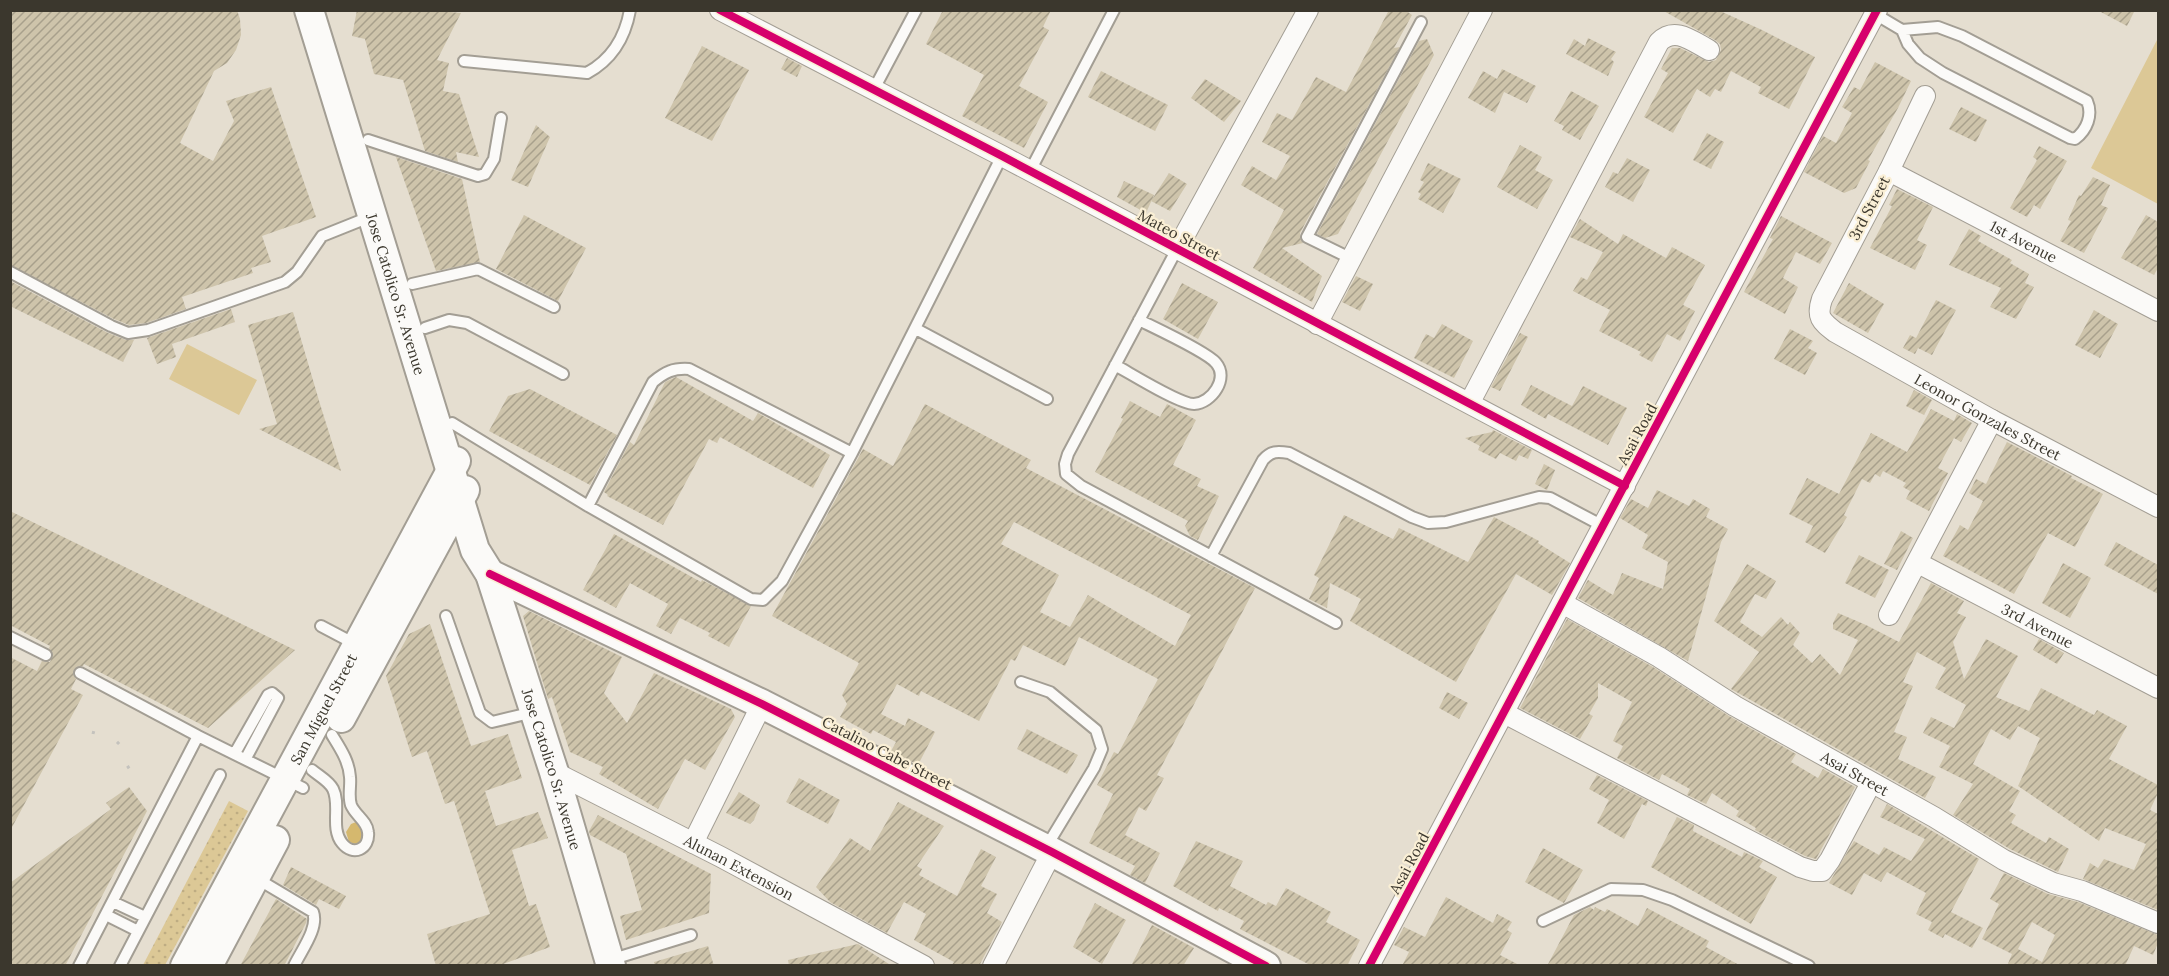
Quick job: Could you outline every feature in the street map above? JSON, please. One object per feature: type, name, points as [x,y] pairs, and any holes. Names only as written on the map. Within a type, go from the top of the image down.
[{"type":"street","name":"Jose Catolico Sr. Avenue","points":[[309,10],[372,216],[460,476],[491,547],[490,574],[554,772],[610,963]]},
{"type":"street","name":"Jose Catolico Sr. Avenue","points":[[328,10],[452,423],[460,476]]},
{"type":"street","name":"Mateo Street","points":[[720,10],[1470,402],[1625,486]]},
{"type":"street","points":[[1176,249],[1308,10]]},
{"type":"street","points":[[1317,324],[1482,10]]},
{"type":"street","name":"Asai Road","points":[[1370,966],[1876,12]]},
{"type":"street","points":[[1470,402],[1659,42],[1671,34],[1679,34],[1709,50]]},
{"type":"street","name":"3rd Street","points":[[1821,320],[1818,315],[1822,298],[1925,96]]},
{"type":"street","name":"1st Avenue","points":[[1888,171],[2158,312]]},
{"type":"street","name":"Leonor Gonzales Street","points":[[1821,320],[1835,332],[1992,420],[2158,507]]},
{"type":"street","points":[[1889,615],[1992,420]]},
{"type":"street","name":"San Miguel Street","points":[[208,966],[255,878],[357,645],[460,476]]},
{"type":"street","name":"San Miguel Street","points":[[185,966],[300,779],[332,735],[460,476]]},
{"type":"street","name":"3rd Avenue","points":[[1918,563],[2158,688]]},
{"type":"street","name":"Catalino Cabe Street","points":[[490,574],[762,704],[1049,851],[1266,966]]},
{"type":"street","name":"Asai Street","points":[[1562,603],[1659,657],[1735,706],[1934,817],[2004,860],[2053,884],[2082,891],[2158,923]]},
{"type":"street","points":[[693,843],[762,704]]},
{"type":"street","points":[[1504,713],[1800,867],[1813,871],[1822,871],[1830,860],[1871,783]]},
{"type":"street","name":"Alunan Extension","points":[[554,772],[924,966]]},
{"type":"street","points":[[993,966],[1049,851]]},
{"type":"lane","points":[[464,61],[587,74],[608,59],[628,22],[630,10]]},
{"type":"lane","points":[[874,89],[916,10]]},
{"type":"lane","points":[[1030,171],[1114,10]]},
{"type":"lane","points":[[1876,12],[1902,30],[1908,44],[1920,58],[1942,73],[2070,138],[2076,139],[2086,127],[2090,116],[2087,101],[1962,36],[1938,27],[1902,30]]},
{"type":"lane","points":[[1352,259],[1307,237],[1421,22]]},
{"type":"lane","points":[[368,140],[478,176],[485,174],[494,159],[501,118]]},
{"type":"lane","points":[[452,423],[588,506],[752,599],[764,600],[782,580],[852,453],[1002,156]]},
{"type":"lane","points":[[10,272],[111,326],[128,333],[148,330],[285,282],[297,272],[327,233],[372,216]]},
{"type":"lane","points":[[1176,249],[1068,454],[1065,464],[1066,474],[1081,486],[1336,623]]},
{"type":"lane","points":[[412,284],[478,269],[554,307]]},
{"type":"lane","points":[[425,328],[448,320],[467,322],[563,374]]},
{"type":"lane","points":[[1115,365],[1194,404],[1208,399],[1218,388],[1221,374],[1216,363],[1204,354],[1139,320]]},
{"type":"lane","points":[[916,329],[1047,399]]},
{"type":"lane","points":[[588,506],[653,382],[664,372],[676,368],[689,369],[852,453]]},
{"type":"lane","points":[[1211,556],[1263,460],[1269,453],[1278,451],[1289,453],[1412,517],[1428,523],[1446,522],[1539,496],[1550,498],[1603,526]]},
{"type":"lane","points":[[446,616],[480,713],[492,722],[534,711]]},
{"type":"lane","points":[[321,626],[357,645]]},
{"type":"lane","points":[[10,637],[45,655]]},
{"type":"lane","points":[[80,673],[198,736],[246,758],[300,779],[328,782],[333,789],[337,829],[341,842],[352,850],[359,851],[368,843],[367,829],[351,805],[348,766],[332,735]]},
{"type":"lane","points":[[1022,682],[1050,692],[1095,730],[1102,749],[1049,851]]},
{"type":"lane","points":[[235,753],[268,695],[276,694],[278,698],[246,758]]},
{"type":"lane","points":[[79,966],[198,736]]},
{"type":"lane","points":[[120,966],[220,775]]},
{"type":"lane","points":[[255,878],[313,912],[315,918],[313,928],[294,966]]},
{"type":"lane","points":[[1543,921],[1611,890],[1643,890],[1672,900],[1809,966]]},
{"type":"lane","points":[[113,902],[145,917]]},
{"type":"lane","points":[[106,915],[138,931]]},
{"type":"lane","points":[[610,963],[691,935]]},
{"type":"shaded area","points":[[2158,38],[2158,204],[2091,168]]},
{"type":"shaded area","points":[[187,344],[257,380],[239,415],[169,379]]},
{"type":"shaded area","points":[[229,801],[248,811],[165,965],[143,965]]},
{"type":"shaded area","points":[[362,823],[369,836],[358,845],[349,842],[346,832],[351,824]]},
{"type":"building","points":[[10,10],[237,10],[241,35],[236,50],[227,63],[214,71],[180,143],[213,161],[234,121],[226,101],[271,87],[316,217],[262,236],[271,262],[251,268],[253,273],[182,297],[186,309],[146,323],[129,325],[114,319],[10,265]]},
{"type":"building","points":[[357,10],[429,10],[461,13],[437,60],[449,63],[443,91],[459,94],[479,157],[456,152],[458,162],[425,151],[403,80],[374,74],[365,39],[352,36]]},
{"type":"building","points":[[943,10],[1051,10],[1043,27],[1049,30],[1019,86],[1048,102],[1024,148],[962,116],[984,75],[926,44]]},
{"type":"building","points":[[1389,10],[1405,10],[1412,15],[1394,48],[1400,47],[1300,233],[1303,243],[1282,248],[1322,276],[1312,302],[1253,268],[1284,210],[1241,185],[1252,166],[1276,180],[1290,156],[1262,142],[1277,113],[1292,120],[1316,77],[1346,92]]},
{"type":"building","points":[[1662,10],[1718,10],[1815,57],[1789,109],[1758,93],[1761,87],[1731,71],[1721,92],[1715,89],[1710,97],[1697,89],[1673,133],[1644,117],[1668,73],[1661,69],[1672,48],[1680,48],[1709,62],[1716,60],[1721,50],[1720,44],[1715,40]]},
{"type":"building","points":[[2097,10],[2135,10],[2127,26]]},
{"type":"building","points":[[1588,38],[1616,52],[1611,59],[1614,62],[1608,76],[1566,54],[1574,39],[1585,46]]},
{"type":"building","points":[[1427,39],[1434,55],[1338,234],[1325,238],[1317,234],[1419,41]]},
{"type":"building","points":[[702,46],[749,70],[712,141],[665,118]]},
{"type":"building","points":[[787,58],[802,66],[797,77],[781,69]]},
{"type":"building","points":[[1875,62],[1911,81],[1868,160],[1870,161],[1856,188],[1844,193],[1804,172],[1823,136],[1836,143],[1852,113],[1842,107],[1854,87],[1860,90]]},
{"type":"building","points":[[1502,69],[1536,86],[1527,103],[1504,92],[1495,113],[1468,98],[1483,71],[1497,79]]},
{"type":"building","points":[[1101,71],[1168,105],[1155,131],[1088,97]]},
{"type":"building","points":[[1205,79],[1241,101],[1224,122],[1191,98]]},
{"type":"building","points":[[1571,91],[1599,106],[1580,140],[1562,130],[1564,126],[1554,121]]},
{"type":"building","points":[[1961,107],[1987,120],[1976,142],[1949,129]]},
{"type":"building","points":[[536,125],[550,137],[528,187],[511,180]]},
{"type":"building","points":[[1707,133],[1724,142],[1711,169],[1693,160]]},
{"type":"building","points":[[1520,145],[1542,157],[1535,170],[1553,180],[1537,209],[1497,187]]},
{"type":"building","points":[[2039,146],[2067,161],[2040,209],[2034,205],[2027,217],[2010,208],[2037,160],[2033,157]]},
{"type":"building","points":[[396,157],[462,179],[480,262],[436,271]]},
{"type":"building","points":[[1627,158],[1650,170],[1633,202],[1605,187],[1613,172],[1618,174]]},
{"type":"building","points":[[1428,163],[1461,179],[1443,213],[1418,199],[1421,194],[1418,192],[1424,182],[1420,180]]},
{"type":"building","points":[[1169,173],[1187,184],[1170,211],[1151,201]]},
{"type":"building","points":[[2093,177],[2110,185],[2101,205],[2108,208],[2084,253],[2060,241],[2071,221],[2068,220],[2079,195],[2081,196]]},
{"type":"building","points":[[1124,181],[1154,195],[1146,213],[1117,197]]},
{"type":"building","points":[[1897,189],[1933,207],[1917,240],[1927,245],[1915,270],[1870,248],[1892,206],[1889,205]]},
{"type":"building","points":[[524,215],[586,248],[558,301],[496,269]]},
{"type":"building","points":[[2146,215],[2158,222],[2158,268],[2154,275],[2121,258]]},
{"type":"building","points":[[1781,216],[1832,243],[1820,264],[1796,252],[1783,278],[1798,287],[1785,314],[1744,292],[1773,239],[1770,238]]},
{"type":"building","points":[[1580,219],[1618,244],[1623,234],[1666,258],[1672,247],[1705,265],[1683,305],[1695,311],[1680,341],[1667,334],[1652,362],[1639,355],[1641,352],[1599,331],[1610,310],[1573,291],[1581,277],[1587,280],[1603,252],[1570,237]]},
{"type":"building","points":[[1969,229],[1981,236],[1978,241],[2012,260],[2010,263],[2029,274],[2025,283],[2034,287],[2016,319],[1990,307],[2001,288],[1949,265]]},
{"type":"building","points":[[1356,276],[1373,284],[1360,311],[1342,302]]},
{"type":"building","points":[[10,281],[108,333],[126,340],[134,340],[123,362],[10,306]]},
{"type":"building","points":[[1182,283],[1218,302],[1198,339],[1163,319]]},
{"type":"building","points":[[1849,283],[1884,304],[1868,333],[1833,313]]},
{"type":"building","points":[[1936,300],[1956,310],[1932,355],[1918,348],[1915,354],[1903,348],[1910,335],[1916,338]]},
{"type":"building","points":[[231,309],[235,322],[172,344],[176,357],[157,364],[147,338]]},
{"type":"building","points":[[2094,310],[2118,324],[2100,358],[2075,345]]},
{"type":"building","points":[[293,312],[341,471],[259,429],[277,424],[248,325]]},
{"type":"building","points":[[1442,324],[1473,341],[1454,378],[1414,358],[1426,334],[1434,338]]},
{"type":"building","points":[[1790,329],[1813,341],[1808,348],[1817,353],[1805,375],[1774,359]]},
{"type":"building","points":[[1520,333],[1528,337],[1500,391],[1491,387]]},
{"type":"building","points":[[676,377],[753,421],[758,413],[830,455],[813,488],[720,437],[717,443],[709,439],[663,525],[607,496],[604,492],[630,442],[634,445],[665,382]]},
{"type":"building","points":[[1531,385],[1572,406],[1583,386],[1627,408],[1608,445],[1548,414],[1546,419],[1521,405]]},
{"type":"building","points":[[530,389],[617,435],[590,485],[489,431],[508,396]]},
{"type":"building","points":[[1914,390],[1932,400],[1924,415],[1906,406]]},
{"type":"building","points":[[1130,401],[1160,417],[1167,404],[1196,420],[1173,465],[1201,479],[1197,486],[1219,496],[1198,540],[1190,536],[1185,526],[1188,521],[1095,472]]},
{"type":"building","points":[[925,404],[1031,460],[1026,468],[1255,588],[1157,775],[1164,778],[1146,811],[1139,807],[1125,835],[1160,853],[1145,883],[1130,875],[1135,866],[1089,843],[1113,794],[1097,785],[1114,752],[1118,754],[1158,679],[1079,637],[1065,666],[1023,645],[1015,661],[1011,659],[979,721],[921,691],[919,696],[897,684],[881,714],[905,726],[908,718],[935,732],[918,765],[891,751],[896,742],[873,730],[871,734],[840,717],[847,704],[842,695],[859,663],[772,616],[863,449],[893,466]],"holes":[[[1014,522],[1191,615],[1175,646],[1088,595],[1070,627],[1040,612],[1059,575],[1001,544]]]},
{"type":"building","points":[[1931,409],[1954,421],[1957,414],[1972,423],[1961,442],[1954,438],[1938,468],[1948,473],[1929,511],[1906,499],[1910,491],[1903,487],[1906,483],[1883,471],[1880,477],[1875,474],[1870,483],[1862,479],[1844,515],[1847,517],[1825,553],[1805,542],[1813,526],[1789,514],[1807,478],[1839,494],[1871,433],[1907,452]]},
{"type":"building","points":[[1493,430],[1532,450],[1528,459],[1519,455],[1516,461],[1500,453],[1496,459],[1478,450],[1480,446],[1465,438]]},
{"type":"building","points":[[2007,442],[2103,494],[2075,547],[2048,533],[2014,594],[1943,556],[1960,525],[1968,530],[1983,501],[1969,493],[1976,479],[1986,484]]},
{"type":"building","points":[[1544,464],[1555,470],[1547,490],[1535,484]]},
{"type":"building","points":[[1657,490],[1689,506],[1693,499],[1710,509],[1706,517],[1728,529],[1721,542],[1688,661],[1578,598],[1588,580],[1613,595],[1622,573],[1663,589],[1668,562],[1642,548],[1648,535],[1620,518],[1631,499],[1648,508]]},
{"type":"building","points":[[10,511],[295,650],[208,728],[84,664],[76,667],[73,674],[76,679],[71,689],[83,695],[10,831],[10,657],[37,671],[42,661],[50,662],[53,655],[50,646],[10,625]]},
{"type":"building","points":[[1344,515],[1393,539],[1399,528],[1468,562],[1494,517],[1539,541],[1538,543],[1570,563],[1552,595],[1516,574],[1456,682],[1350,621],[1361,599],[1330,583],[1327,608],[1309,599],[1319,578],[1314,575]]},
{"type":"building","points":[[1901,531],[1913,538],[1897,570],[1884,564]]},
{"type":"building","points":[[614,534],[701,582],[702,580],[751,606],[729,647],[708,636],[710,633],[680,618],[671,634],[656,626],[668,604],[630,583],[616,608],[583,590]]},
{"type":"building","points":[[2116,542],[2158,565],[2158,594],[2104,565]]},
{"type":"building","points":[[1859,555],[1889,570],[1875,598],[1845,583]]},
{"type":"building","points":[[2063,563],[2091,578],[2070,618],[2042,603]]},
{"type":"building","points":[[1747,564],[1776,581],[1766,599],[1755,594],[1740,622],[1762,637],[1781,617],[1788,625],[1790,622],[1800,633],[1793,645],[1812,663],[1820,654],[1840,675],[1858,640],[1833,629],[1838,613],[1899,642],[1931,583],[1964,601],[1957,613],[1966,617],[1953,642],[1964,679],[1986,639],[2018,656],[1996,697],[2029,711],[2041,688],[2094,715],[2097,710],[2127,726],[2109,759],[2158,785],[2158,793],[2150,810],[2158,814],[2158,910],[2083,879],[2090,863],[2098,868],[2104,859],[2134,870],[2146,844],[2105,828],[2099,841],[2018,786],[2040,738],[2018,726],[2010,740],[1991,729],[1973,764],[2020,791],[2009,811],[2016,815],[2011,823],[2046,843],[2049,837],[2069,849],[2058,872],[2010,849],[1953,815],[1973,784],[1939,767],[1950,746],[1923,733],[1931,717],[1954,728],[1966,705],[1935,688],[1946,668],[1917,652],[1903,682],[1913,686],[1894,732],[1907,737],[1898,759],[1936,777],[1925,798],[1731,689],[1759,652],[1714,621]]},
{"type":"building","points":[[529,611],[622,657],[604,693],[627,723],[654,673],[731,709],[735,717],[705,770],[685,759],[658,809],[599,774],[603,767],[570,752],[552,697],[548,699],[523,616]]},
{"type":"building","points":[[1567,619],[1653,667],[1729,716],[1796,754],[1791,762],[1818,778],[1823,769],[1855,787],[1816,859],[1805,856],[1755,830],[1756,828],[1736,816],[1739,811],[1712,793],[1706,804],[1687,795],[1690,789],[1662,774],[1659,780],[1617,758],[1623,746],[1613,741],[1632,702],[1598,683],[1598,698],[1589,714],[1593,716],[1580,739],[1520,708]]},
{"type":"building","points":[[430,624],[471,746],[508,734],[522,778],[485,791],[496,826],[538,812],[548,838],[512,850],[529,906],[536,904],[550,947],[498,966],[436,966],[427,934],[490,914],[454,801],[445,804],[427,751],[412,757],[386,676],[409,634]]},
{"type":"building","points":[[2039,639],[2064,653],[2057,664],[2033,650]]},
{"type":"building","points":[[1447,692],[1468,703],[1459,719],[1439,708]]},
{"type":"building","points":[[1027,729],[1078,755],[1067,774],[1017,749]]},
{"type":"building","points":[[1597,775],[1648,801],[1646,806],[1642,804],[1624,839],[1597,823],[1609,800],[1589,789]]},
{"type":"building","points":[[799,778],[840,800],[828,824],[786,802]]},
{"type":"building","points":[[129,787],[147,811],[65,966],[10,966],[10,883],[111,809],[106,803]]},
{"type":"building","points":[[739,792],[760,805],[750,824],[726,813]]},
{"type":"building","points":[[898,802],[944,826],[917,866],[922,869],[919,875],[957,896],[981,849],[996,857],[981,886],[997,894],[987,913],[1002,922],[979,966],[951,966],[954,962],[914,940],[926,914],[904,902],[887,933],[830,902],[816,887],[850,838],[870,851]]},
{"type":"building","points":[[1887,804],[1979,859],[1951,912],[1983,928],[1972,948],[1945,934],[1943,938],[1928,930],[1932,922],[1916,914],[1926,893],[1887,872],[1881,882],[1864,873],[1852,895],[1829,883],[1854,841],[1879,855],[1884,847],[1911,861],[1925,839],[1880,817]]},
{"type":"building","points":[[598,815],[711,874],[709,913],[626,940],[620,916],[642,910],[626,854],[590,835],[589,831]]},
{"type":"building","points":[[1677,817],[1694,825],[1693,831],[1742,857],[1744,852],[1763,861],[1759,867],[1777,877],[1751,924],[1651,867]]},
{"type":"building","points":[[1196,841],[1243,861],[1230,886],[1266,905],[1268,902],[1276,906],[1286,888],[1331,912],[1326,922],[1360,940],[1347,966],[1312,966],[1240,929],[1244,921],[1219,908],[1218,911],[1173,886]]},
{"type":"building","points":[[1543,848],[1583,870],[1564,903],[1525,882]]},
{"type":"building","points":[[291,867],[346,896],[339,909],[319,899],[316,905],[283,885]]},
{"type":"building","points":[[2004,873],[2048,894],[2078,902],[2158,935],[2158,943],[2153,955],[2134,946],[2125,966],[2007,966],[2012,954],[1982,939],[1999,904],[1990,899]],"holes":[[[2032,922],[2055,935],[2042,962],[2018,949]]]},
{"type":"building","points":[[1446,897],[1493,923],[1497,914],[1512,922],[1507,930],[1512,933],[1500,955],[1521,966],[1402,966],[1409,952],[1394,945],[1404,927],[1425,937]]},
{"type":"building","points":[[276,899],[307,919],[284,966],[240,966]]},
{"type":"building","points":[[1095,903],[1126,920],[1102,964],[1073,947]]},
{"type":"building","points":[[1590,907],[1605,912],[1607,909],[1638,926],[1647,908],[1709,941],[1706,947],[1741,966],[1547,966],[1574,915]]},
{"type":"building","points":[[1152,925],[1194,948],[1183,966],[1131,966]]},
{"type":"building","points":[[858,944],[892,966],[789,966],[788,960]]},
{"type":"building","points":[[708,946],[714,966],[655,966],[654,962]]},
{"type":"cycle path","points":[[720,10],[1002,156],[1625,486]]},
{"type":"cycle path","points":[[1369,966],[1877,10]]},
{"type":"cycle path","points":[[490,574],[762,704],[1052,852],[1266,966]]}]
